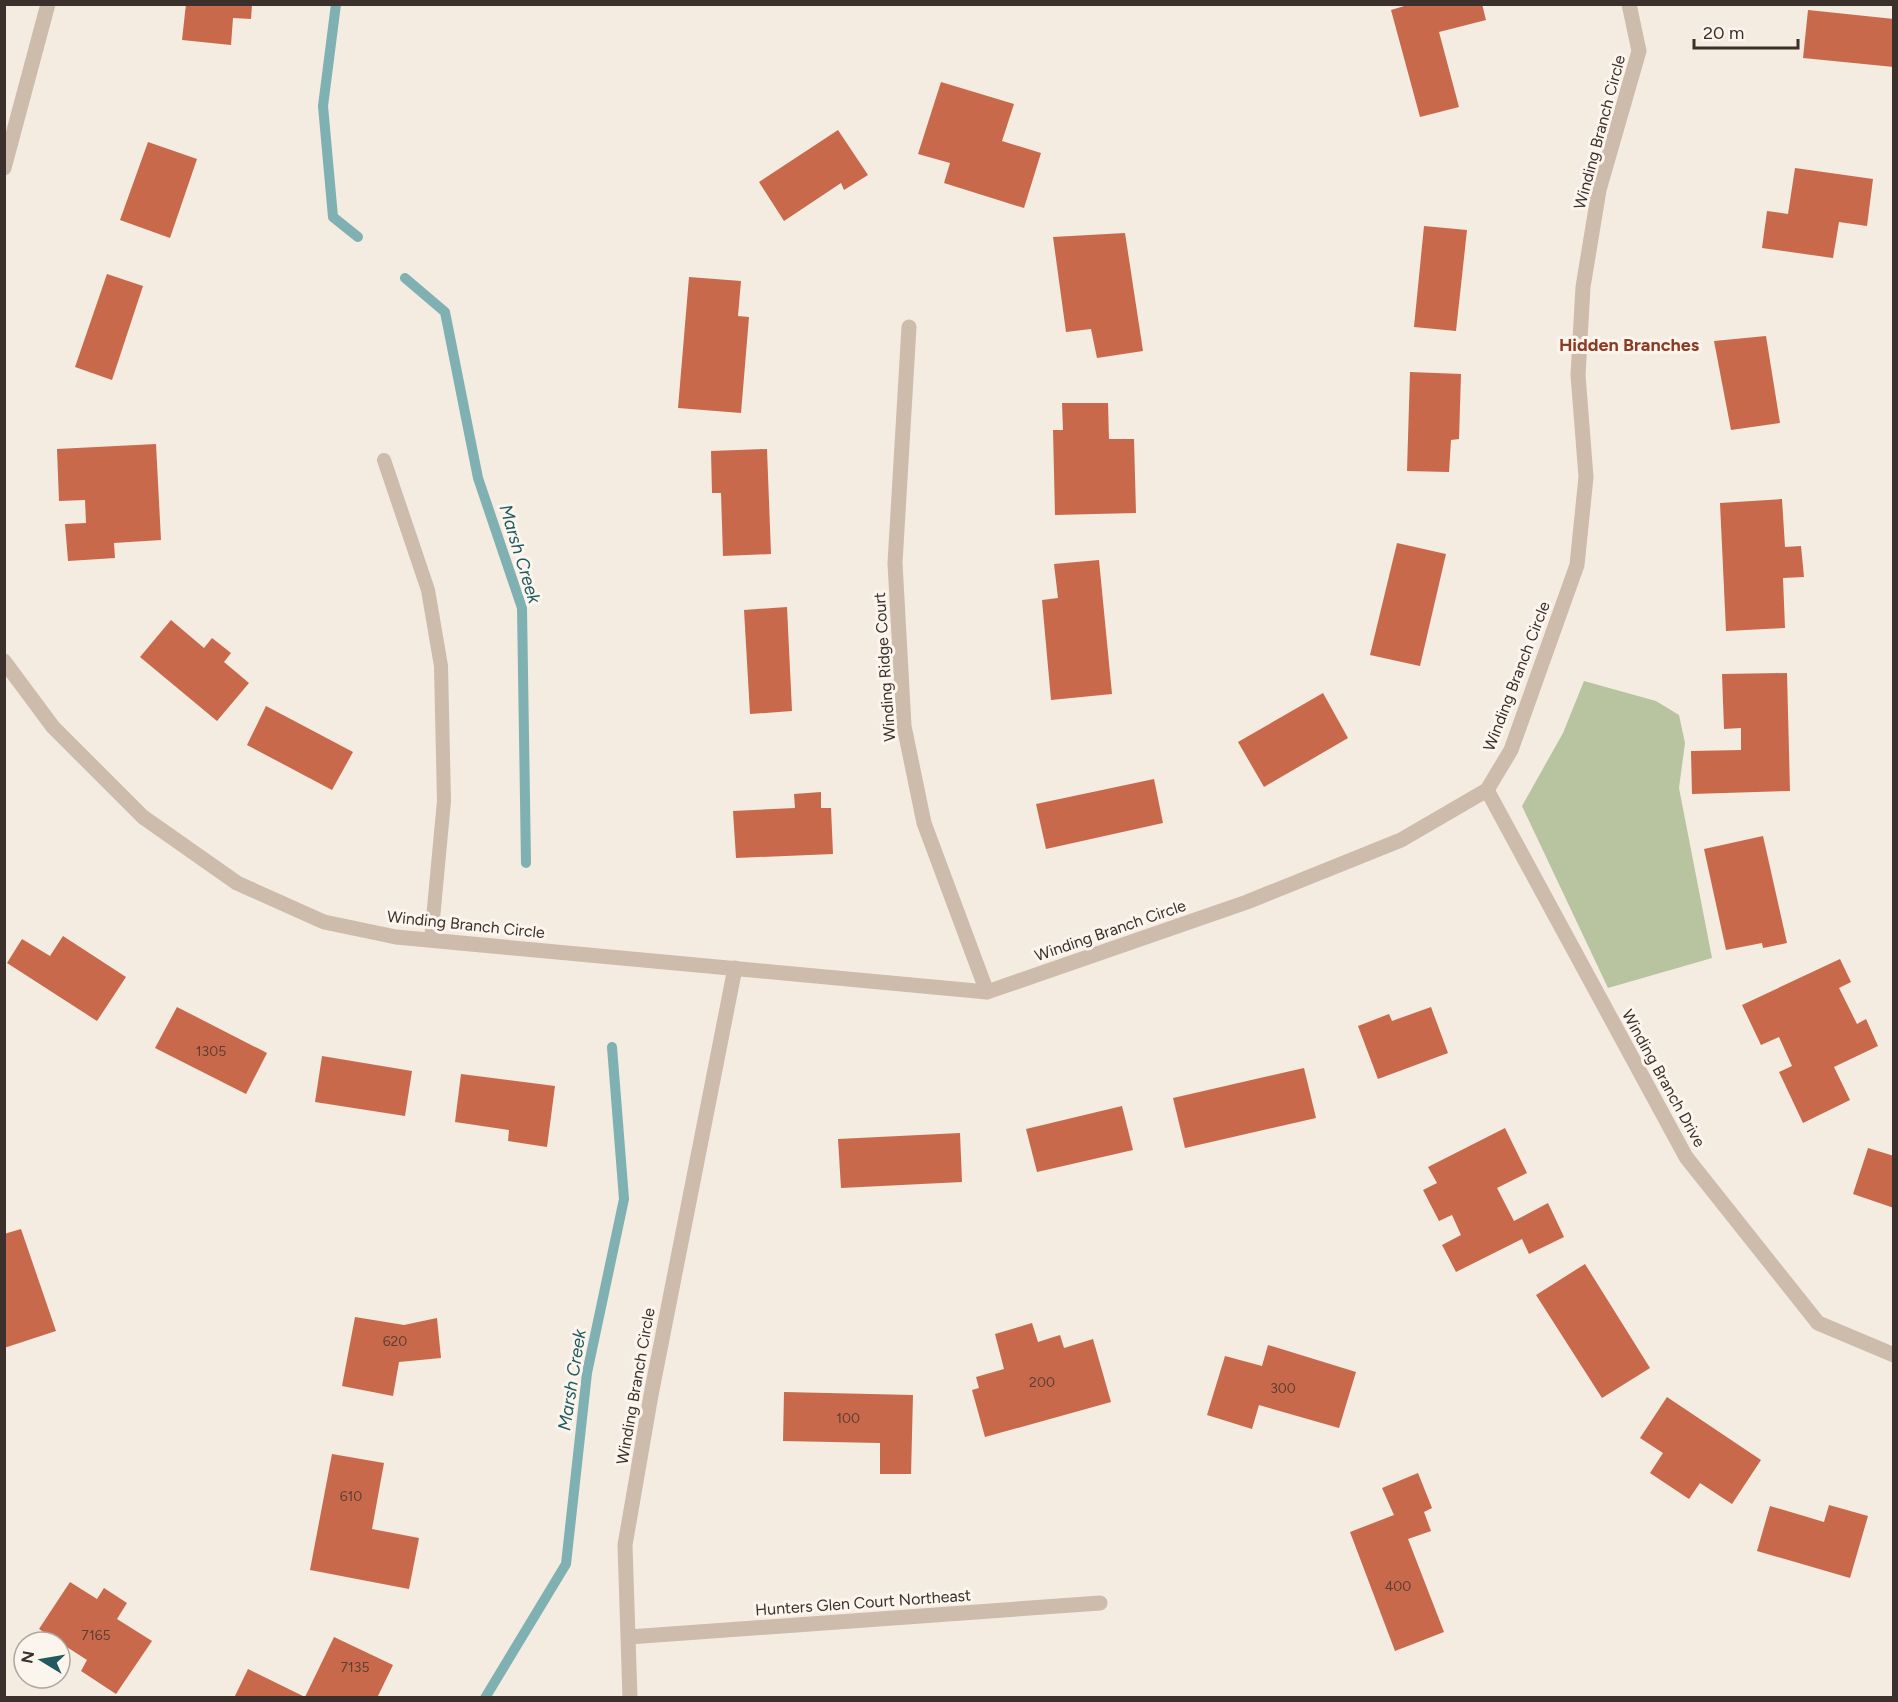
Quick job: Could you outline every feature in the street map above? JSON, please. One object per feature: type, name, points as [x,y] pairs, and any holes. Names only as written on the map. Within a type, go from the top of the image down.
[{"type":"street","points":[[4,168],[48,4]]},
{"type":"street","name":"Winding Branch Circle","points":[[4,661],[53,727],[143,817],[237,883],[324,922],[396,937],[987,992],[1247,902],[1401,840],[1486,790],[1511,750],[1577,565],[1586,477],[1578,375],[1583,287],[1599,190],[1640,51],[1629,4]]},
{"type":"street","name":"Winding Ridge Court","points":[[909,327],[894,563],[904,726],[924,823],[987,992]]},
{"type":"street","name":"Winding Branch Drive","points":[[1486,790],[1686,1157],[1818,1323],[1893,1355]]},
{"type":"street","name":"Winding Branch Circle","points":[[630,1698],[625,1545],[651,1395],[735,968]]},
{"type":"street","name":"Hunters Glen Court Northeast","points":[[629,1637],[1100,1604]]},
{"type":"lane","points":[[384,460],[428,590],[441,666],[444,801],[431,940]]},
{"type":"green space","points":[[1584,681],[1656,701],[1679,715],[1685,743],[1679,788],[1712,958],[1608,988],[1522,806],[1563,733]]},
{"type":"building","points":[[186,4],[252,4],[251,19],[233,18],[231,45],[182,40]]},
{"type":"building","points":[[1411,4],[1482,4],[1486,20],[1439,32],[1459,107],[1420,117],[1391,10]]},
{"type":"building","points":[[1808,10],[1894,19],[1894,67],[1803,58]]},
{"type":"building","points":[[941,82],[1014,104],[1002,141],[1041,153],[1024,208],[944,183],[950,163],[918,154]]},
{"type":"building","points":[[838,130],[868,175],[844,190],[841,183],[784,221],[759,182]]},
{"type":"building","points":[[148,142],[197,159],[170,238],[120,220]]},
{"type":"building","points":[[1795,168],[1873,179],[1867,226],[1839,222],[1833,258],[1762,248],[1767,211],[1788,214]]},
{"type":"building","points":[[1424,226],[1467,230],[1456,331],[1414,327]]},
{"type":"building","points":[[1125,233],[1143,351],[1097,358],[1091,329],[1066,332],[1053,237]]},
{"type":"building","points":[[107,274],[143,286],[112,380],[75,367]]},
{"type":"building","points":[[689,277],[741,281],[738,316],[749,317],[741,413],[678,408]]},
{"type":"building","points":[[1766,336],[1780,423],[1731,430],[1714,341]]},
{"type":"building","points":[[1410,372],[1461,374],[1459,439],[1451,440],[1449,472],[1407,471]]},
{"type":"building","points":[[1062,403],[1108,403],[1109,439],[1134,439],[1136,513],[1055,515],[1053,430],[1063,430]]},
{"type":"building","points":[[156,444],[161,540],[114,543],[115,558],[68,561],[65,524],[86,523],[85,500],[59,501],[57,449]]},
{"type":"building","points":[[767,449],[771,554],[723,556],[721,493],[712,493],[711,451]]},
{"type":"building","points":[[1782,499],[1785,547],[1801,546],[1804,577],[1783,578],[1785,628],[1726,631],[1720,503]]},
{"type":"building","points":[[1397,543],[1446,554],[1420,666],[1370,655]]},
{"type":"building","points":[[1099,560],[1112,694],[1051,700],[1042,600],[1058,598],[1054,564]]},
{"type":"building","points":[[787,607],[792,711],[750,714],[744,610]]},
{"type":"building","points":[[171,620],[204,648],[212,638],[231,653],[224,662],[249,683],[217,721],[140,657]]},
{"type":"building","points":[[1787,673],[1790,791],[1692,794],[1691,751],[1741,750],[1741,728],[1724,729],[1722,674]]},
{"type":"building","points":[[1323,693],[1348,738],[1264,787],[1238,742]]},
{"type":"building","points":[[266,706],[353,752],[332,790],[247,745]]},
{"type":"building","points":[[1154,779],[1163,823],[1046,849],[1036,804]]},
{"type":"building","points":[[821,792],[821,808],[831,808],[833,854],[736,858],[733,811],[795,808],[794,794]]},
{"type":"building","points":[[1763,836],[1787,943],[1763,948],[1762,943],[1726,950],[1704,849]]},
{"type":"building","points":[[63,936],[126,977],[97,1021],[7,963],[22,939],[50,956]]},
{"type":"building","points":[[1840,959],[1851,982],[1839,988],[1857,1024],[1866,1019],[1878,1046],[1834,1067],[1850,1100],[1803,1123],[1779,1072],[1792,1066],[1779,1037],[1761,1045],[1742,1005]]},
{"type":"building","points":[[177,1007],[267,1053],[246,1094],[155,1048]]},
{"type":"building","points":[[1431,1007],[1448,1053],[1378,1079],[1358,1026],[1389,1014],[1392,1021]]},
{"type":"building","points":[[322,1056],[412,1071],[405,1116],[315,1102]]},
{"type":"building","points":[[1304,1068],[1316,1118],[1185,1148],[1173,1098]]},
{"type":"building","points":[[461,1074],[555,1086],[547,1147],[508,1141],[509,1130],[455,1122]]},
{"type":"building","points":[[1122,1106],[1133,1150],[1037,1172],[1026,1129]]},
{"type":"building","points":[[1505,1128],[1527,1173],[1497,1188],[1514,1221],[1548,1203],[1564,1237],[1529,1254],[1522,1239],[1456,1272],[1442,1245],[1461,1235],[1452,1215],[1439,1221],[1423,1190],[1437,1183],[1428,1167]]},
{"type":"building","points":[[960,1133],[962,1182],[841,1188],[838,1139]]},
{"type":"building","points":[[1868,1148],[1894,1156],[1894,1208],[1853,1194]]},
{"type":"building","points":[[21,1229],[56,1331],[4,1348],[4,1234]]},
{"type":"building","points":[[1585,1264],[1650,1368],[1602,1398],[1536,1295]]},
{"type":"building","points":[[355,1317],[404,1325],[437,1318],[441,1358],[399,1362],[393,1396],[342,1386]]},
{"type":"building","points":[[1032,1323],[1038,1342],[1060,1335],[1064,1348],[1093,1339],[1111,1402],[985,1437],[972,1390],[979,1388],[976,1377],[1004,1369],[995,1334]]},
{"type":"building","points":[[1268,1345],[1356,1372],[1339,1428],[1259,1405],[1252,1429],[1207,1415],[1225,1356],[1262,1366]]},
{"type":"building","points":[[784,1392],[913,1395],[911,1474],[880,1474],[880,1443],[783,1441]]},
{"type":"building","points":[[1667,1397],[1761,1460],[1732,1504],[1700,1483],[1689,1499],[1650,1473],[1663,1453],[1640,1438]]},
{"type":"building","points":[[332,1454],[384,1463],[372,1529],[419,1538],[409,1589],[310,1570]]},
{"type":"building","points":[[1418,1473],[1432,1508],[1424,1512],[1431,1531],[1408,1539],[1444,1632],[1395,1651],[1350,1532],[1394,1515],[1382,1488]]},
{"type":"building","points":[[1829,1505],[1868,1516],[1850,1578],[1757,1551],[1770,1506],[1824,1522]]},
{"type":"building","points":[[70,1582],[97,1599],[104,1588],[127,1603],[117,1619],[152,1641],[116,1694],[81,1671],[87,1660],[72,1650],[72,1630],[39,1629]]},
{"type":"building","points":[[334,1637],[393,1665],[377,1698],[234,1698],[248,1669],[305,1697]]},
{"type":"waterway","name":"Marsh Creek","points":[[336,4],[323,106],[333,217],[358,237]]},
{"type":"waterway","name":"Marsh Creek","points":[[405,278],[445,312],[478,478],[522,608],[526,863]]},
{"type":"waterway","name":"Marsh Creek","points":[[485,1698],[566,1564],[587,1373],[624,1199],[612,1047]]},
{"type":"district","name":"Hidden Branches","points":[[1629,345]]}]
